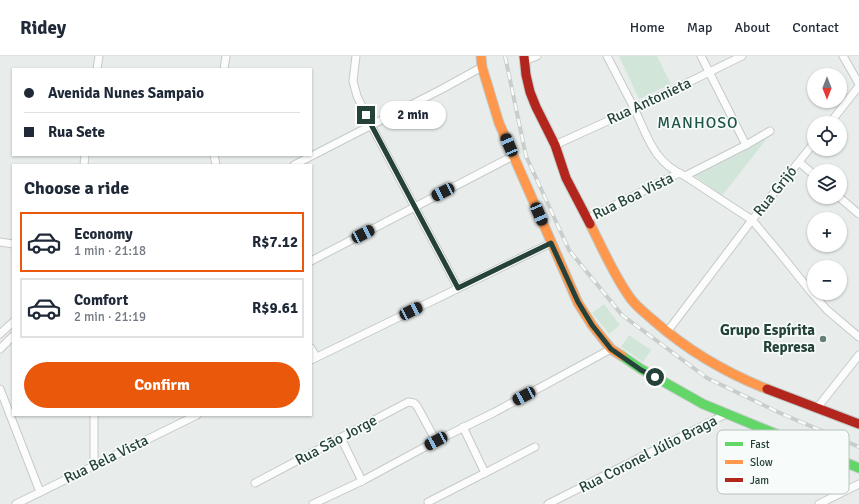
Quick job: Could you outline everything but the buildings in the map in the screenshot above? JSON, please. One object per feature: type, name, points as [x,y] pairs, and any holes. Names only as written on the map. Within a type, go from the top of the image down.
[{"type":"street","points":[[97,68],[99,56]]},
{"type":"street","points":[[224,68],[226,56]]},
{"type":"street","points":[[356,56],[353,76],[357,96],[414,207],[458,288]]},
{"type":"street","points":[[481,56],[482,67],[499,123],[578,302],[592,325],[611,349],[641,370],[704,404],[765,430]]},
{"type":"street","points":[[537,56],[524,58],[530,92],[554,145],[566,178],[612,267],[631,299],[649,318],[667,332],[714,363],[763,387],[859,424]]},
{"type":"street","points":[[607,56],[634,109],[647,139],[663,162],[752,220],[827,310],[859,337]]},
{"type":"street","points":[[701,56],[746,145]]},
{"type":"street","name":"Rua Antonieta","points":[[554,145],[634,109],[742,56]]},
{"type":"street","points":[[835,116],[859,85],[843,56]]},
{"type":"street","points":[[312,156],[482,67]]},
{"type":"street","name":"Rua Boa Vista","points":[[587,219],[746,145],[770,131]]},
{"type":"street","name":"Rua Grijó","points":[[667,332],[752,220],[807,152]]},
{"type":"street","points":[[296,164],[311,156]]},
{"type":"street","points":[[312,260],[514,156]]},
{"type":"street","points":[[799,162],[807,169]]},
{"type":"street","points":[[847,204],[859,214]]},
{"type":"street","points":[[0,242],[12,244]]},
{"type":"street","points":[[314,359],[551,243]]},
{"type":"street","points":[[0,334],[12,323]]},
{"type":"street","points":[[0,349],[12,337]]},
{"type":"street","points":[[313,504],[495,412],[611,349]]},
{"type":"street","points":[[817,408],[859,355]]},
{"type":"street","points":[[0,389],[40,492]]},
{"type":"street","name":"Rua São Jorge","points":[[255,483],[404,404],[411,402],[417,406],[436,441]]},
{"type":"street","name":"Rua Coronel Júlio Braga","points":[[548,504],[726,414]]},
{"type":"street","points":[[94,416],[94,465]]},
{"type":"street","name":"Rua Bela Vista","points":[[16,504],[195,416]]},
{"type":"street","points":[[463,427],[485,473]]},
{"type":"street","points":[[341,438],[362,480]]},
{"type":"street","points":[[428,502],[534,447]]},
{"type":"street","points":[[849,464],[859,468]]},
{"type":"street","points":[[849,489],[859,484]]},
{"type":"street","points":[[820,504],[840,494]]},
{"type":"green space","points":[[619,56],[657,56],[671,84],[639,99]]},
{"type":"green space","points":[[772,132],[722,196],[694,175]]},
{"type":"green space","points":[[604,304],[620,325],[609,334],[592,313]]},
{"type":"green space","points":[[629,335],[651,350],[643,362],[621,347]]},
{"type":"railway","points":[[505,56],[526,156],[569,250],[622,315],[707,378],[820,430]]},
{"type":"railway","points":[[849,443],[859,447]]},
{"type":"traffic: fast","points":[[622,356],[641,369],[703,404],[766,430]]},
{"type":"traffic: fast","points":[[849,464],[859,468]]},
{"type":"traffic: slow","points":[[481,56],[482,67],[499,123],[578,303],[592,325],[611,349],[622,356]]},
{"type":"traffic: slow","points":[[590,224],[619,281],[638,307],[679,341],[707,359],[737,376],[767,389]]},
{"type":"traffic: jam","points":[[524,56],[530,92],[555,145],[566,178],[590,224]]},
{"type":"traffic: jam","points":[[767,389],[859,424]]},
{"type":"place","name":"Grupo Espírita Represa","points":[[823,339]]},
{"type":"district","name":"MANHOSO","points":[[698,122]]},
{"type":"route","points":[[366,115],[458,288],[551,243],[578,302],[592,325],[611,349],[641,370],[655,377]]}]
